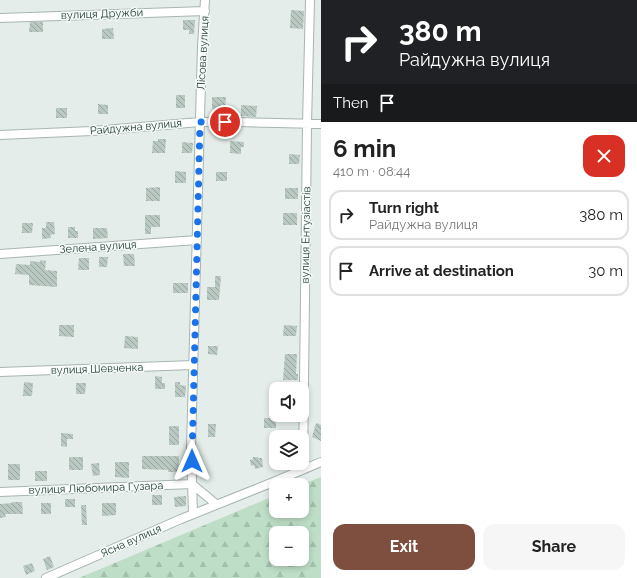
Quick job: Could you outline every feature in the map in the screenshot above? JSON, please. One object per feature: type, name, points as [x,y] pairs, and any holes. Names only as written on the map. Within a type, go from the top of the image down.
[{"type":"street","name":"Лісова вулиця","points":[[193,514],[191,447],[202,46],[205,0]]},
{"type":"street","name":"вулиця Ентузіастів","points":[[303,430],[310,0]]},
{"type":"street","name":"вулиця Дружби","points":[[0,18],[205,11]]},
{"type":"street","name":"Райдужна вулиця","points":[[0,135],[92,131],[200,122],[321,124]]},
{"type":"street","name":"Зелена вулиця","points":[[0,254],[197,240]]},
{"type":"street","name":"вулиця Шевченка","points":[[0,372],[193,365]]},
{"type":"street","name":"Ясна вулиця","points":[[309,467],[321,462]]},
{"type":"street","name":"Ясна вулиця","points":[[46,578],[216,504],[303,470]]},
{"type":"street","name":"вулиця Любомира Гузара","points":[[0,492],[192,484]]},
{"type":"street","points":[[192,484],[216,504]]},
{"type":"green space","points":[[321,477],[321,578],[79,578],[269,498],[269,518],[309,518],[309,482]]},
{"type":"building","points":[[291,10],[304,11],[303,29],[290,28]]},
{"type":"building","points":[[183,20],[195,20],[194,34],[189,34],[189,30],[183,30]]},
{"type":"building","points":[[30,22],[43,22],[43,32],[29,32]]},
{"type":"building","points":[[113,28],[114,39],[102,39],[102,29]]},
{"type":"building","points":[[176,95],[185,95],[185,108],[176,108]]},
{"type":"building","points":[[212,97],[226,97],[225,109],[212,109]]},
{"type":"building","points":[[98,104],[108,105],[108,114],[98,114]]},
{"type":"building","points":[[241,105],[257,106],[256,117],[241,116]]},
{"type":"building","points":[[56,108],[67,108],[67,118],[56,118]]},
{"type":"building","points":[[158,139],[166,139],[165,153],[152,153],[153,141],[158,141]]},
{"type":"building","points":[[230,141],[244,142],[244,147],[241,147],[241,154],[230,153]]},
{"type":"building","points":[[182,142],[193,143],[192,153],[182,153]]},
{"type":"building","points":[[289,154],[300,155],[299,164],[289,164]]},
{"type":"building","points":[[175,171],[186,172],[186,183],[175,183]]},
{"type":"building","points":[[216,172],[227,172],[227,181],[216,181]]},
{"type":"building","points":[[160,187],[160,201],[146,201],[146,188]]},
{"type":"building","points":[[285,188],[298,188],[298,199],[285,199]]},
{"type":"building","points":[[283,213],[297,213],[297,225],[283,225]]},
{"type":"building","points":[[145,215],[160,215],[160,227],[151,227],[151,234],[145,234]]},
{"type":"building","points":[[46,222],[54,222],[55,234],[50,235],[51,238],[42,239],[42,228],[46,228]]},
{"type":"building","points":[[22,223],[33,223],[32,233],[22,233]]},
{"type":"building","points":[[68,227],[75,227],[75,231],[78,231],[78,238],[68,238]]},
{"type":"building","points":[[93,228],[107,228],[108,238],[93,239]]},
{"type":"building","points":[[123,254],[134,254],[135,266],[124,266]]},
{"type":"building","points":[[99,257],[108,257],[107,267],[99,267]]},
{"type":"building","points":[[79,258],[89,258],[89,270],[78,270]]},
{"type":"building","points":[[40,260],[46,261],[45,270],[57,271],[57,287],[29,285],[29,275],[15,274],[16,264],[30,265],[30,261],[40,262]]},
{"type":"building","points":[[215,276],[221,276],[219,300],[207,300],[207,287],[215,287]]},
{"type":"building","points":[[173,283],[188,283],[188,293],[173,293]]},
{"type":"building","points":[[59,325],[74,325],[74,337],[59,336]]},
{"type":"building","points":[[284,325],[297,326],[296,336],[283,336]]},
{"type":"building","points":[[125,336],[138,337],[138,349],[124,348]]},
{"type":"building","points":[[208,346],[218,346],[217,355],[208,354]]},
{"type":"building","points":[[285,354],[297,354],[296,374],[298,374],[298,380],[283,380]]},
{"type":"building","points":[[155,376],[162,377],[162,383],[165,383],[165,389],[155,389]]},
{"type":"building","points":[[24,382],[33,383],[32,396],[23,396]]},
{"type":"building","points":[[175,382],[180,382],[180,385],[186,386],[185,397],[175,397]]},
{"type":"building","points":[[76,383],[86,383],[85,394],[76,394]]},
{"type":"building","points":[[264,418],[269,418],[269,422],[276,422],[276,428],[264,428]]},
{"type":"building","points":[[317,423],[321,425],[321,441],[312,437]]},
{"type":"building","points":[[208,424],[216,424],[215,437],[208,437]]},
{"type":"building","points":[[169,426],[179,426],[179,445],[169,445]]},
{"type":"building","points":[[61,433],[73,434],[73,439],[67,439],[67,447],[61,446]]},
{"type":"building","points":[[142,456],[179,456],[178,472],[142,469]]},
{"type":"building","points":[[69,457],[83,457],[83,470],[69,470]]},
{"type":"building","points":[[253,457],[262,458],[263,467],[255,469],[254,465],[251,466],[250,460],[253,459]]},
{"type":"building","points":[[115,462],[129,462],[129,478],[115,477]]},
{"type":"building","points":[[99,463],[100,475],[93,476],[91,464]]},
{"type":"building","points":[[8,464],[20,464],[20,480],[8,480]]},
{"type":"building","points":[[35,471],[47,471],[47,481],[35,481]]},
{"type":"building","points":[[152,495],[162,495],[162,505],[152,505]]},
{"type":"building","points":[[186,496],[186,506],[175,507],[174,497]]},
{"type":"building","points":[[65,499],[75,499],[75,507],[65,507]]},
{"type":"building","points":[[22,502],[23,514],[5,514],[6,517],[0,518],[0,504]]},
{"type":"building","points":[[41,503],[51,503],[51,514],[41,514]]},
{"type":"building","points":[[102,503],[116,503],[116,515],[102,516]]},
{"type":"building","points":[[81,505],[86,505],[87,525],[82,525]]},
{"type":"building","points":[[50,556],[54,567],[47,570],[43,559]]},
{"type":"building","points":[[32,563],[35,571],[26,575],[23,566]]},
{"type":"route","points":[[192,461],[191,447],[200,122],[225,122]]}]
